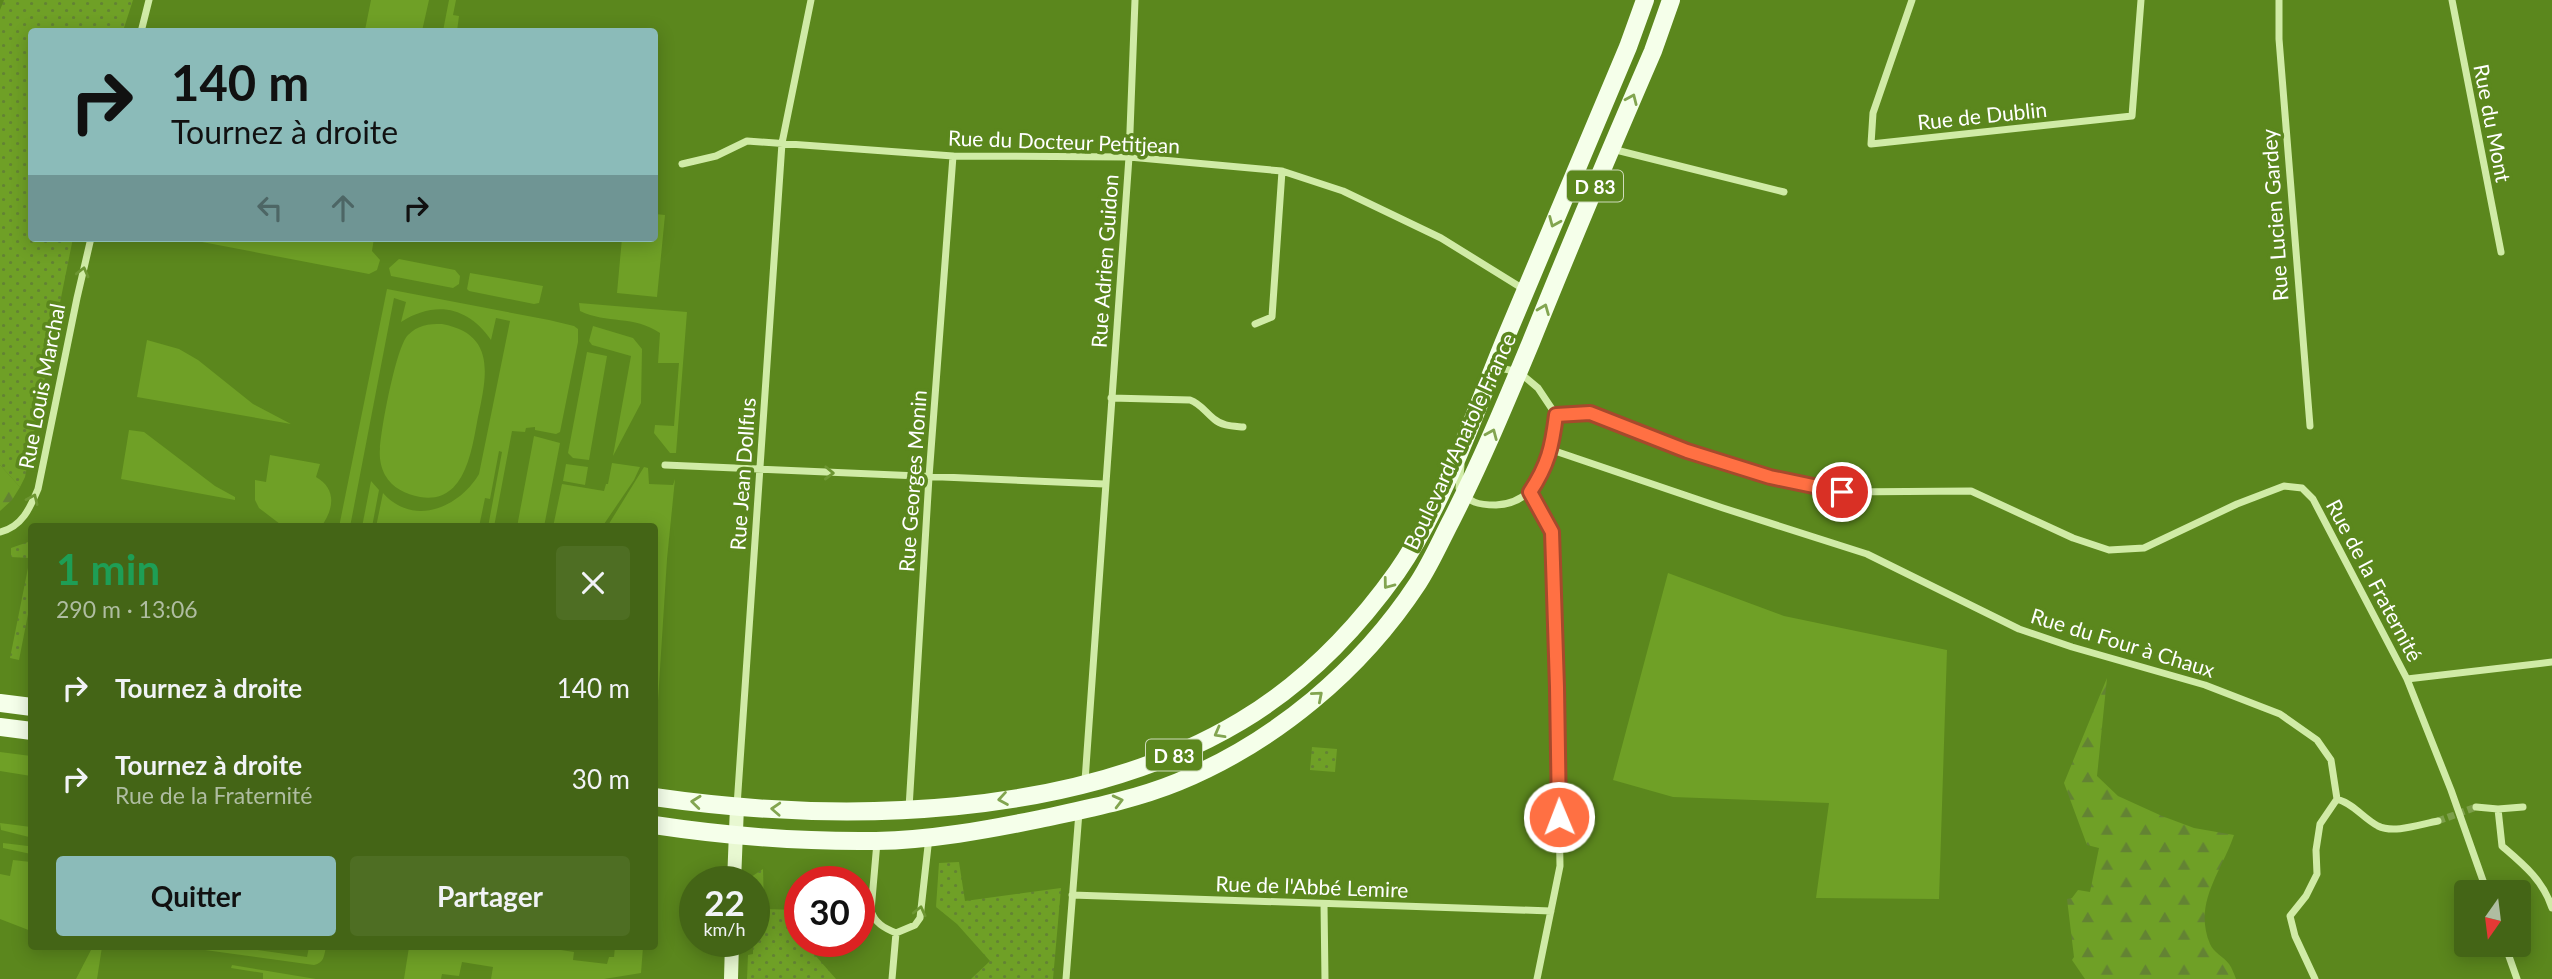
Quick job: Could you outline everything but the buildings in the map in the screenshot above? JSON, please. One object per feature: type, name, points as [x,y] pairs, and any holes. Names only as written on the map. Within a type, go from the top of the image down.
[{"type":"main road","name":"Boulevard Anatole France","points":[[658,797],[794,810],[909,809],[996,800],[1084,785],[1126,774],[1205,741],[1243,720],[1287,689],[1321,660],[1369,609],[1422,530],[1629,47],[1645,0]]},
{"type":"main road","name":"Boulevard Anatole France","points":[[658,825],[735,835],[877,841],[929,837],[1009,825],[1079,811],[1178,782],[1254,743],[1306,706],[1342,675],[1371,644],[1412,591],[1464,495],[1653,51],[1671,0]]},
{"type":"main road","points":[[0,703],[28,706]]},
{"type":"main road","points":[[0,727],[28,730]]},
{"type":"street","points":[[142,28],[149,0]]},
{"type":"street","name":"Rue Jean Dollfus","points":[[737,806],[782,143],[811,0]]},
{"type":"street","name":"Rue Adrien Guidon","points":[[1084,785],[1129,157],[1135,0]]},
{"type":"street","name":"Rue de Dublin","points":[[1912,0],[1873,113],[1871,144],[2132,116],[2141,0]]},
{"type":"street","name":"Rue Lucien Gardey","points":[[2279,0],[2280,53],[2310,426]]},
{"type":"street","name":"Rue du Mont","points":[[2452,0],[2501,252]]},
{"type":"street","points":[[682,164],[716,156],[747,141],[782,143]]},
{"type":"street","name":"Rue du Docteur Petitjean","points":[[782,143],[953,156],[1129,157],[1283,171],[1343,191],[1441,238],[1526,291]]},
{"type":"street","points":[[1610,148],[1784,192]]},
{"type":"street","name":"Rue Georges Monin","points":[[909,809],[929,477],[953,156]]},
{"type":"street","points":[[1255,324],[1272,317],[1283,171]]},
{"type":"street","name":"Rue Louis Marchal","points":[[3,531],[26,515],[38,489],[76,298],[90,242]]},
{"type":"street","points":[[1464,437],[1459,488],[1479,505],[1505,505],[1530,492],[1543,473],[1552,450],[1556,415],[1538,388],[1518,372],[1494,366]]},
{"type":"street","points":[[1111,398],[1190,400],[1198,403],[1214,420],[1225,425],[1243,427]]},
{"type":"street","name":"Rue de la Fraternité","points":[[1556,415],[1590,413],[1687,451],[1759,473],[1842,492],[1971,491],[2073,538],[2109,550],[2144,548],[2237,504],[2284,486],[2302,488],[2313,499],[2407,679],[2483,880]]},
{"type":"street","name":"Rue du Four à Chaux","points":[[1552,450],[1867,554],[2019,629],[2206,685],[2280,714],[2317,740],[2331,760],[2337,799]]},
{"type":"street","points":[[665,465],[1104,484]]},
{"type":"street","points":[[1530,492],[1552,532],[1560,866],[1537,979]]},
{"type":"street","name":"Rue de la Fraternité","points":[[2407,679],[2552,662]]},
{"type":"street","points":[[2315,979],[2295,936],[2290,916],[2306,896],[2317,874],[2316,850],[2320,824],[2337,799],[2348,802],[2379,827],[2398,829],[2438,821]]},
{"type":"street","points":[[734,866],[737,806]]},
{"type":"street","points":[[2476,807],[2523,807]]},
{"type":"street","points":[[2498,809],[2502,846],[2531,870],[2549,897],[2552,908]]},
{"type":"street","points":[[1066,979],[1079,811]]},
{"type":"street","points":[[877,841],[871,911],[874,919],[884,928],[896,933],[915,925],[920,918],[929,837]]},
{"type":"street","name":"Rue de l'Abbé Lemire","points":[[1072,895],[1551,911]]},
{"type":"street","points":[[1324,904],[1325,979]]},
{"type":"street","points":[[892,979],[896,933]]},
{"type":"street","points":[[731,979],[732,957]]},
{"type":"street","points":[[2509,957],[2517,979]]},
{"type":"green space","points":[[4,0],[133,0],[124,28],[28,28],[28,242],[72,242],[25,477],[20,487],[0,465],[0,10]]},
{"type":"green space","points":[[371,0],[429,0],[423,28],[365,28]]},
{"type":"green space","points":[[449,0],[456,0],[453,15],[459,16],[457,28],[444,28]]},
{"type":"green space","points":[[658,214],[665,215],[657,297],[617,293],[622,242],[658,242]]},
{"type":"green space","points":[[202,242],[373,242],[372,251],[380,260],[377,270],[369,274]]},
{"type":"green space","points":[[399,259],[455,270],[460,276],[459,284],[453,288],[391,276],[389,268]]},
{"type":"green space","points":[[470,273],[543,286],[539,303],[469,291],[467,289]]},
{"type":"green space","points":[[387,289],[549,320],[578,329],[578,342],[560,432],[556,434],[535,430],[535,427],[526,428],[525,432],[512,431],[495,523],[489,523],[502,452],[499,451],[490,499],[485,498],[480,523],[377,523],[383,493],[408,509],[435,509],[460,496],[479,474],[510,321],[496,318],[491,340],[472,320],[450,310],[427,311],[401,322],[406,302],[394,298],[351,523],[340,523]]},
{"type":"green space","points":[[579,303],[687,312],[676,453],[670,453],[654,433],[655,425],[674,426],[679,363],[658,363],[660,333],[640,324],[590,315],[580,311]]},
{"type":"green space","points":[[442,324],[459,329],[472,337],[479,347],[484,358],[484,386],[473,444],[464,472],[448,492],[435,497],[420,497],[400,490],[388,480],[381,462],[381,439],[390,389],[403,343],[408,335],[419,327]]},
{"type":"green space","points":[[593,326],[633,338],[642,349],[641,403],[613,456],[631,356],[592,345],[589,341]]},
{"type":"green space","points":[[147,340],[179,349],[198,360],[253,404],[291,424],[137,397]]},
{"type":"green space","points":[[587,352],[607,356],[589,460],[573,458],[568,453]]},
{"type":"green space","points":[[129,430],[144,432],[215,486],[235,497],[235,500],[121,479]]},
{"type":"green space","points":[[534,436],[560,443],[545,523],[518,523]]},
{"type":"green space","points":[[270,455],[320,464],[316,477],[327,487],[331,500],[329,513],[323,523],[279,523],[259,508],[255,500],[255,480],[266,482]]},
{"type":"green space","points":[[612,463],[640,467],[605,523],[554,523],[562,484],[604,491]]},
{"type":"green space","points":[[566,464],[588,467],[585,485],[563,481]]},
{"type":"green space","points":[[0,465],[20,487],[12,500],[0,511]]},
{"type":"green space","points":[[644,467],[648,468],[649,484],[673,485],[675,479],[658,701],[658,523],[609,523]]},
{"type":"green space","points":[[371,481],[379,490],[373,523],[363,523]]},
{"type":"green space","points":[[28,542],[28,558],[11,557],[11,548]]},
{"type":"green space","points":[[28,568],[28,614],[19,660],[10,658]]},
{"type":"green space","points":[[1668,573],[1784,616],[1947,650],[1939,899],[1816,898],[1829,803],[1673,797],[1613,780]]},
{"type":"green space","points":[[2107,678],[2097,776],[2118,796],[2162,816],[2194,828],[2234,835],[2211,888],[2205,915],[2210,944],[2229,964],[2236,979],[2085,979],[2072,960],[2074,957],[2067,899],[2072,898],[2078,890],[2090,892],[2099,848],[2087,845],[2064,783]]},
{"type":"green space","points":[[1312,747],[1337,749],[1335,772],[1310,770]]},
{"type":"green space","points":[[0,752],[28,756],[28,776],[0,771]]},
{"type":"green space","points":[[0,823],[28,827],[28,837],[1,830]]},
{"type":"green space","points":[[3,843],[28,846],[28,853],[3,848]]},
{"type":"green space","points":[[13,860],[28,862],[28,930],[0,919],[0,874],[10,876]]},
{"type":"green space","points":[[959,862],[965,901],[1061,888],[1053,979],[971,979],[990,961],[957,924],[936,907],[939,863]]},
{"type":"green space","points":[[770,909],[784,910],[784,957],[817,957],[836,979],[747,979],[748,957],[770,957]]},
{"type":"green space","points":[[91,950],[102,950],[97,979],[76,979]]},
{"type":"green space","points":[[205,950],[257,950],[307,957],[308,950],[325,950],[322,961],[314,965]]},
{"type":"green space","points":[[409,950],[561,950],[574,952],[573,960],[607,964],[609,957],[614,957],[615,950],[643,950],[641,973],[604,979],[491,979],[493,967],[462,962],[459,976],[442,974],[441,979],[404,979]]},
{"type":"green space","points":[[232,965],[316,979],[263,979],[263,973],[231,968]]},
{"type":"tunnel","points":[[2438,821],[2476,807]]},
{"type":"route","points":[[1559,817],[1552,532],[1530,492],[1543,473],[1552,450],[1556,415],[1590,413],[1687,451],[1770,477],[1842,492]]}]
